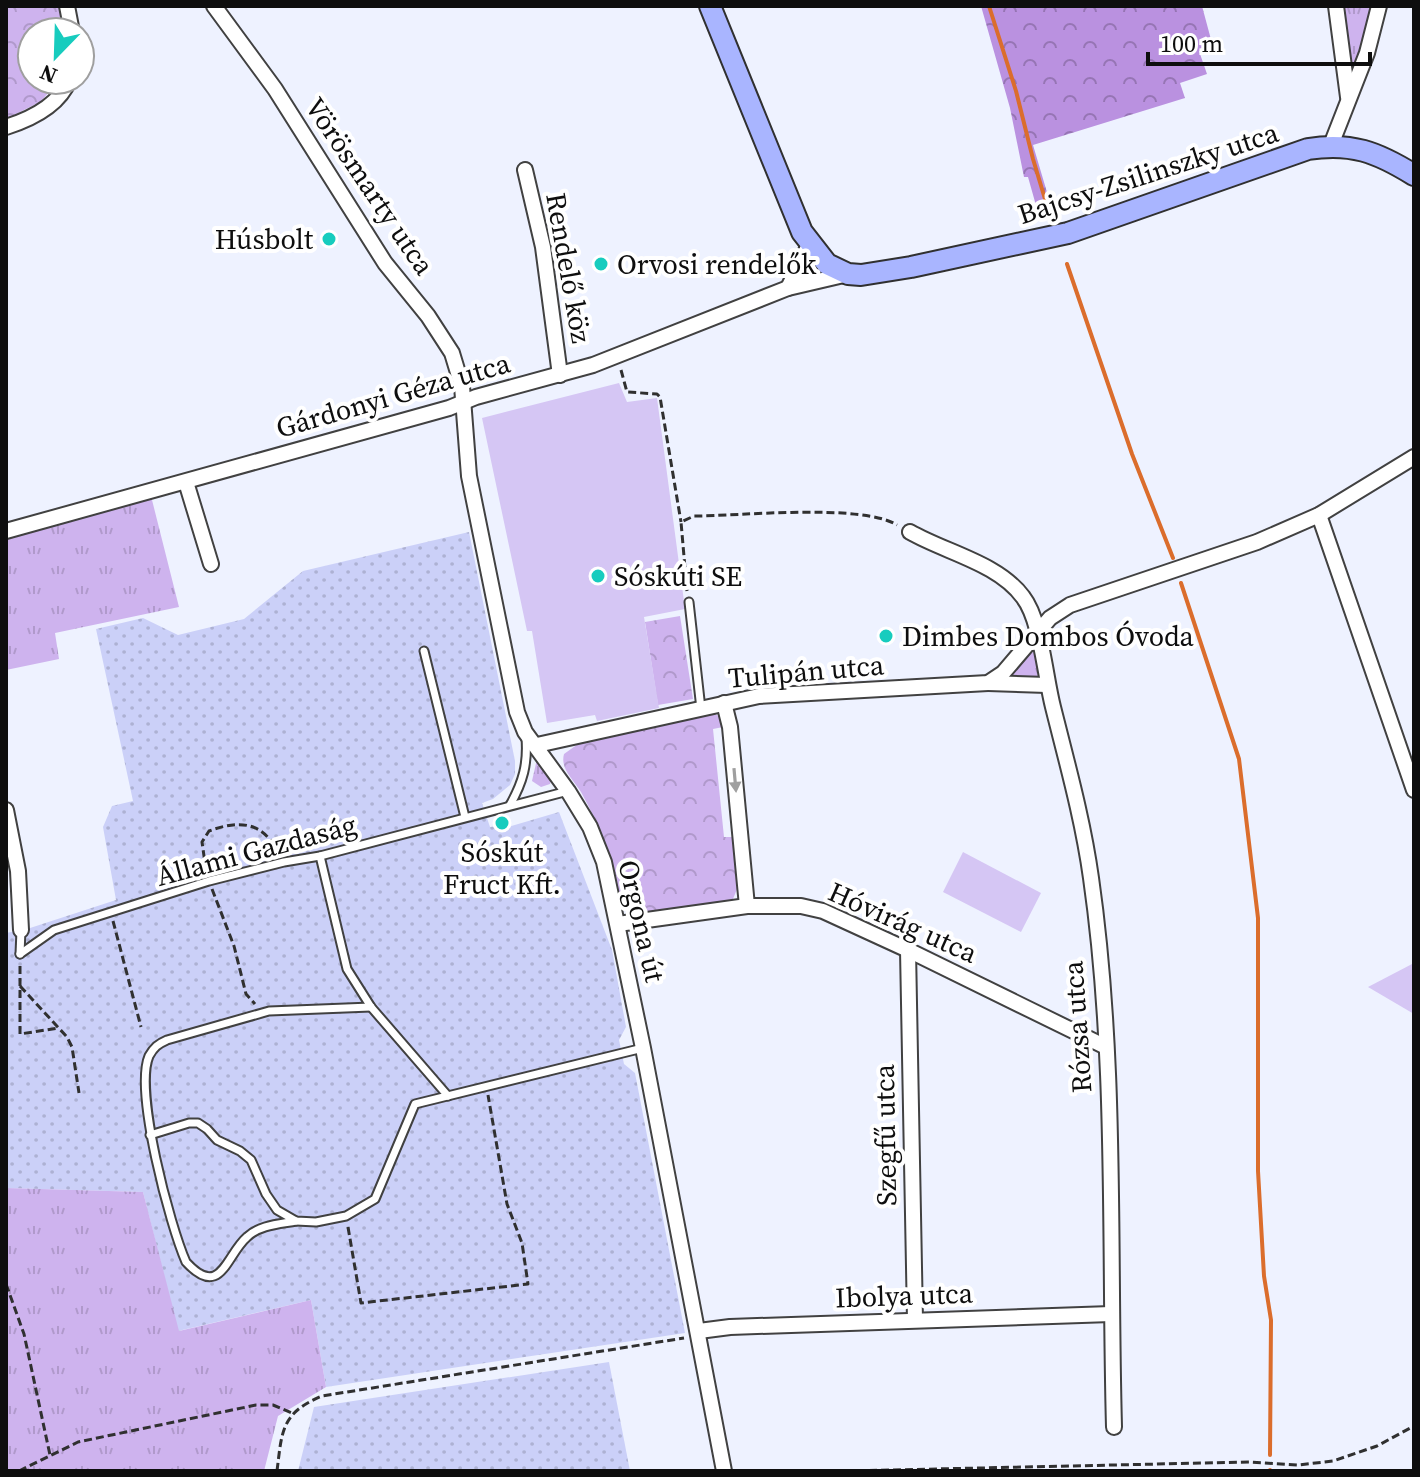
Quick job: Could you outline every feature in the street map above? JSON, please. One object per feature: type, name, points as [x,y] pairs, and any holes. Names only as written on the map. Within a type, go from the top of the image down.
[{"type":"street","name":"Vörösmarty utca","points":[[214,6],[275,89],[385,263],[443,336],[458,369],[463,402]]},
{"type":"street","points":[[710,6],[794,217],[809,245],[827,264],[848,274]]},
{"type":"street","points":[[1336,6],[1348,102]]},
{"type":"street","points":[[1331,145],[1367,53],[1379,6]]},
{"type":"street","points":[[6,127],[30,118],[59,96]]},
{"type":"street","name":"Bajcsy-Zsilinszky utca","points":[[848,274],[861,275],[911,267],[1046,239],[1308,149],[1350,146],[1414,175]]},
{"type":"street","name":"Rendelő köz","points":[[525,170],[543,247],[560,375]]},
{"type":"street","points":[[788,288],[809,245]]},
{"type":"street","name":"Gárdonyi Géza utca","points":[[6,531],[560,375],[788,288],[848,274]]},
{"type":"street","name":"Orgona út","points":[[463,402],[469,476],[517,712],[525,732],[537,745],[590,827],[604,862],[700,1333],[724,1471]]},
{"type":"street","points":[[988,683],[1003,673],[1050,618],[1070,605],[1257,542],[1319,515],[1414,457]]},
{"type":"street","points":[[186,482],[211,564]]},
{"type":"street","points":[[1319,515],[1414,790]]},
{"type":"street","points":[[910,532],[1005,576],[1025,599],[1039,629]]},
{"type":"street","name":"Rózsa utca","points":[[1039,629],[1038,643],[1084,836],[1091,879],[1106,1047],[1114,1427]]},
{"type":"street","name":"Tulipán utca","points":[[537,745],[759,696],[988,683],[1047,685]]},
{"type":"street","points":[[724,703],[730,727],[747,906]]},
{"type":"street","points":[[6,810],[18,871],[21,930]]},
{"type":"street","name":"Hóvirág utca","points":[[618,924],[747,906],[783,904],[823,911],[1106,1047]]},
{"type":"street","name":"Szegfű utca","points":[[908,950],[915,1320]]},
{"type":"street","name":"Ibolya utca","points":[[700,1333],[730,1327],[1111,1314]]},
{"type":"lane","points":[[689,602],[701,709]]},
{"type":"lane","points":[[424,651],[465,817]]},
{"type":"lane","points":[[510,805],[526,771],[525,732]]},
{"type":"lane","name":"Állami Gazdaság","points":[[20,954],[54,930],[209,881],[320,856],[568,791]]},
{"type":"lane","points":[[320,856],[347,969],[371,1007],[448,1096]]},
{"type":"lane","points":[[20,954],[21,930]]},
{"type":"lane","points":[[371,1007],[269,1011],[156,1045],[148,1058],[145,1076],[150,1135],[182,1253],[194,1271],[203,1276],[214,1276],[224,1269],[247,1236],[263,1228],[346,1216],[375,1199],[415,1104],[643,1048]]},
{"type":"lane","points":[[150,1135],[198,1123],[217,1140],[251,1160],[277,1210],[296,1221]]},
{"type":"path","points":[[617,355],[627,392],[657,394],[660,397],[681,522],[689,602]]},
{"type":"path","points":[[681,522],[694,516],[851,513],[889,519],[910,532]]},
{"type":"path","points":[[269,1011],[254,1004],[246,994],[234,946],[209,881],[202,842],[209,831],[228,824],[251,825],[270,837],[284,862]]},
{"type":"path","points":[[110,913],[141,1027]]},
{"type":"path","points":[[20,954],[20,1034],[59,1028]]},
{"type":"path","points":[[20,986],[59,1028],[72,1047],[79,1093]]},
{"type":"path","points":[[346,1216],[361,1303],[528,1284],[522,1243],[507,1204],[487,1087]]},
{"type":"path","points":[[6,1284],[24,1334],[50,1456]]},
{"type":"path","points":[[277,1471],[281,1437],[292,1413],[308,1402],[343,1391],[700,1333]]},
{"type":"path","points":[[19,1471],[78,1442],[256,1405],[273,1405],[292,1413]]},
{"type":"path","points":[[845,1471],[1276,1462],[1298,1465],[1357,1455],[1414,1426]]},
{"type":"shaded area","name":"Sóskúti SE","points":[[619,383],[627,402],[657,398],[685,609],[644,617],[659,708],[597,721],[595,715],[547,723],[532,631],[527,631],[482,418]]},
{"type":"shaded area","points":[[469,532],[515,761],[515,774],[510,785],[493,799],[482,803],[490,827],[497,826],[498,830],[559,812],[612,950],[626,1027],[619,1040],[624,1064],[635,1073],[685,1333],[326,1387],[311,1300],[178,1331],[143,1192],[6,1188],[6,933],[116,900],[103,827],[112,806],[133,801],[96,629],[143,618],[178,635],[244,619],[303,571]]},
{"type":"shaded area","points":[[963,852],[1041,893],[1021,932],[943,892]]},
{"type":"shaded area","points":[[1414,963],[1414,1014],[1368,987]]},
{"type":"shaded area","points":[[609,1362],[630,1471],[298,1471],[314,1407]]},
{"type":"green space","points":[[6,6],[59,6],[61,16],[16,16],[16,96],[45,96],[40,102],[6,119]]},
{"type":"green space","points":[[981,6],[1202,6],[1213,47],[1199,51],[1207,74],[1180,83],[1185,98],[1033,145],[1054,216],[1039,216],[1028,177],[1024,177],[1010,108]]},
{"type":"green space","points":[[1340,6],[1374,6],[1355,70],[1351,68]]},
{"type":"green space","points":[[151,496],[179,607],[55,633],[59,659],[6,670],[6,537]]},
{"type":"green space","points":[[680,616],[693,699],[658,705],[645,622]]},
{"type":"green space","points":[[1028,651],[1035,653],[1038,677],[1009,677],[1008,675]]},
{"type":"green space","points":[[714,714],[721,717],[723,727],[713,729],[724,837],[732,837],[737,889],[733,899],[726,902],[637,915],[620,903],[600,832],[566,769],[564,754],[578,744]]},
{"type":"green space","points":[[537,759],[551,780],[550,784],[541,787],[532,781]]},
{"type":"green space","points":[[6,1188],[143,1192],[179,1331],[311,1300],[326,1387],[278,1416],[264,1471],[6,1471]]},
{"type":"waterway","points":[[989,6],[1051,219]]},
{"type":"waterway","points":[[1067,264],[1132,454],[1173,558]]},
{"type":"waterway","points":[[1181,583],[1239,759],[1258,918],[1258,1171],[1264,1276],[1271,1320],[1270,1455]]},
{"type":"place","name":"Húsbolt","points":[[329,239]]},
{"type":"place","name":"Orvosi rendelők","points":[[601,264]]},
{"type":"place","name":"Sóskúti SE","points":[[598,576]]},
{"type":"place","name":"Dimbes Dombos Óvoda","points":[[886,636]]},
{"type":"place","name":"Sóskút Fruct Kft.","points":[[502,823]]}]
